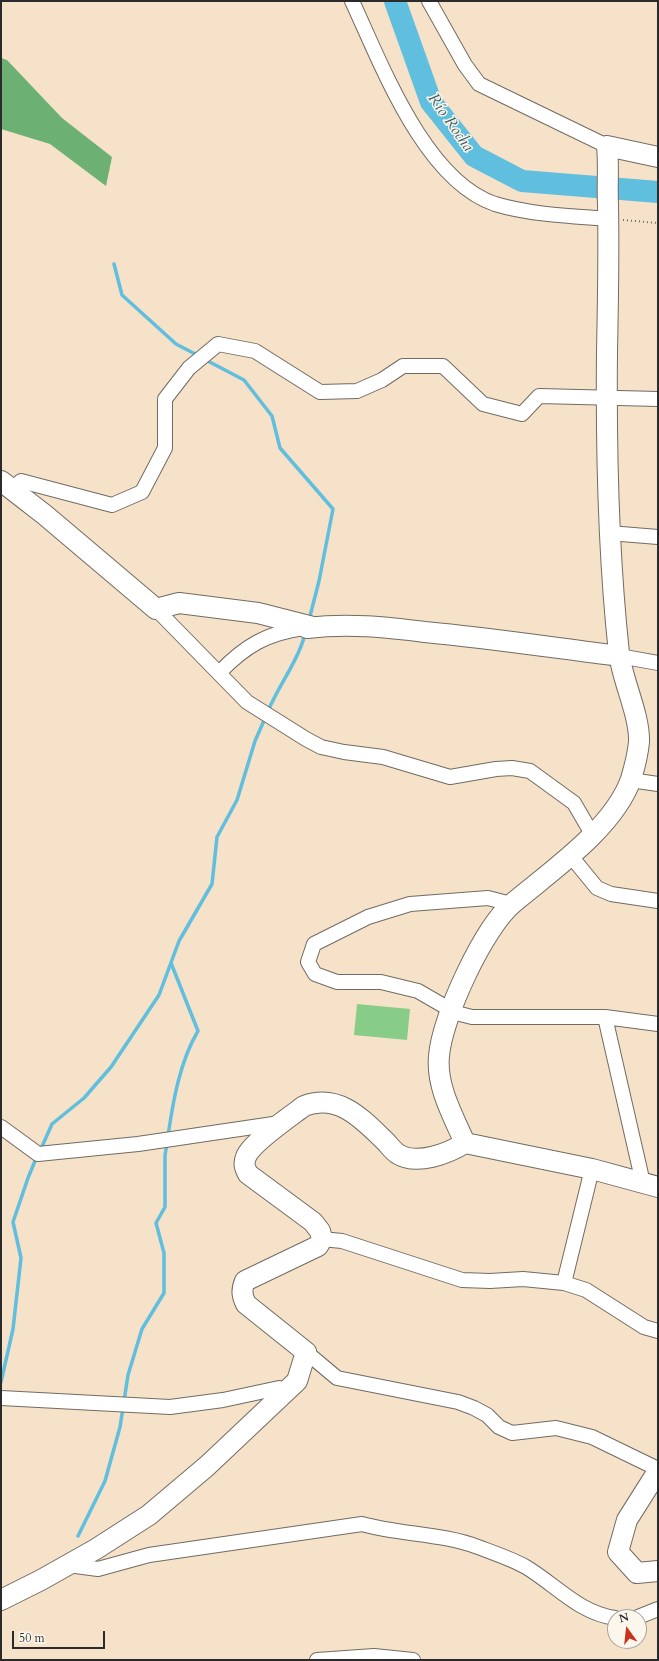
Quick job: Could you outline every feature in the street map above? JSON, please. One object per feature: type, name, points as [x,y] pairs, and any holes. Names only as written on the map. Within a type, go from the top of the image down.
[{"type":"street","points":[[352,1],[397,99],[420,139],[466,188],[494,203],[540,214],[608,213]]},
{"type":"street","points":[[429,1],[465,64],[479,84],[608,153],[658,157]]},
{"type":"street","points":[[465,1142],[447,1104],[442,1084],[439,1056],[450,1010],[494,923],[511,904],[550,874],[613,813],[630,780],[639,742],[634,713],[620,656],[609,533],[607,398],[608,153]]},
{"type":"street","points":[[6,485],[21,481],[112,505],[142,492],[165,448],[165,399],[189,368],[218,344],[255,351],[320,392],[357,391],[382,380],[403,366],[443,366],[483,404],[522,414],[539,396],[658,399]]},
{"type":"street","points":[[6,485],[45,515],[156,609],[220,672],[247,702],[306,739],[321,747],[383,758],[450,777],[496,769],[512,768],[530,771],[574,803],[592,834]]},
{"type":"street","points":[[609,533],[658,537]]},
{"type":"street","points":[[156,609],[179,603],[258,613],[310,627]]},
{"type":"street","points":[[220,672],[235,656],[262,638],[284,630],[334,624],[451,634],[620,656],[658,663]]},
{"type":"street","points":[[630,780],[658,784]]},
{"type":"street","points":[[570,855],[597,888],[611,894],[658,901]]},
{"type":"street","points":[[511,904],[488,898],[410,904],[368,917],[314,944],[308,962],[315,974],[337,982],[381,982],[411,989],[418,991],[456,1014],[472,1017],[605,1017],[658,1024]]},
{"type":"street","points":[[605,1017],[651,1185]]},
{"type":"street","points":[[651,1185],[592,1169],[465,1142],[456,1148],[430,1157],[411,1158],[399,1154],[361,1118],[347,1108],[329,1102],[312,1103],[304,1106],[254,1145],[246,1156],[244,1166],[248,1174],[313,1222],[320,1231],[322,1239],[318,1246],[245,1281],[242,1288],[242,1296],[246,1304],[337,1378],[458,1402],[487,1415],[499,1427],[512,1433],[556,1428],[592,1437],[658,1470],[627,1520],[618,1552],[637,1573],[658,1571]]},
{"type":"street","points":[[1,1127],[38,1154],[138,1144],[282,1123]]},
{"type":"street","points":[[564,1283],[592,1169]]},
{"type":"street","points":[[322,1239],[342,1241],[462,1280],[490,1281],[523,1279],[564,1283],[586,1290],[644,1327],[658,1331]]},
{"type":"street","points":[[1,1600],[68,1565],[149,1515],[203,1470],[297,1381],[306,1352]]},
{"type":"street","points":[[1,1398],[170,1407],[223,1400],[279,1388],[287,1390]]},
{"type":"street","points":[[68,1565],[98,1569],[149,1555],[362,1524],[380,1529],[447,1538],[478,1547],[525,1567],[586,1610],[607,1617]]},
{"type":"street","points":[[647,1613],[658,1609]]},
{"type":"street","points":[[317,1660],[374,1656],[413,1660]]},
{"type":"path","points":[[608,213],[658,223]]},
{"type":"green space","points":[[1,58],[7,60],[62,118],[112,157],[106,186],[50,144],[1,129]]},
{"type":"green space","points":[[357,1004],[410,1009],[407,1040],[354,1035]]},
{"type":"waterway","name":"Río Rocha","points":[[395,1],[431,102],[474,156],[522,181],[658,192]]},
{"type":"waterway","points":[[114,264],[122,295],[176,344],[199,356]]},
{"type":"waterway","points":[[204,359],[244,380],[272,416],[280,448],[333,509],[319,581],[309,620]]},
{"type":"waterway","points":[[268,711],[298,654],[305,634]]},
{"type":"waterway","points":[[40,1151],[52,1124],[84,1098],[111,1067],[159,995],[179,941],[212,884],[217,837],[237,800],[255,741],[266,716]]},
{"type":"waterway","points":[[168,1136],[178,1082],[186,1055],[198,1031],[171,963]]},
{"type":"waterway","points":[[124,1401],[128,1375],[142,1329],[164,1293],[164,1253],[156,1223],[165,1207],[165,1155],[167,1144]]},
{"type":"waterway","points":[[1,1382],[13,1329],[21,1258],[13,1222],[37,1156]]},
{"type":"waterway","points":[[78,1536],[105,1481],[120,1427],[123,1408]]}]
